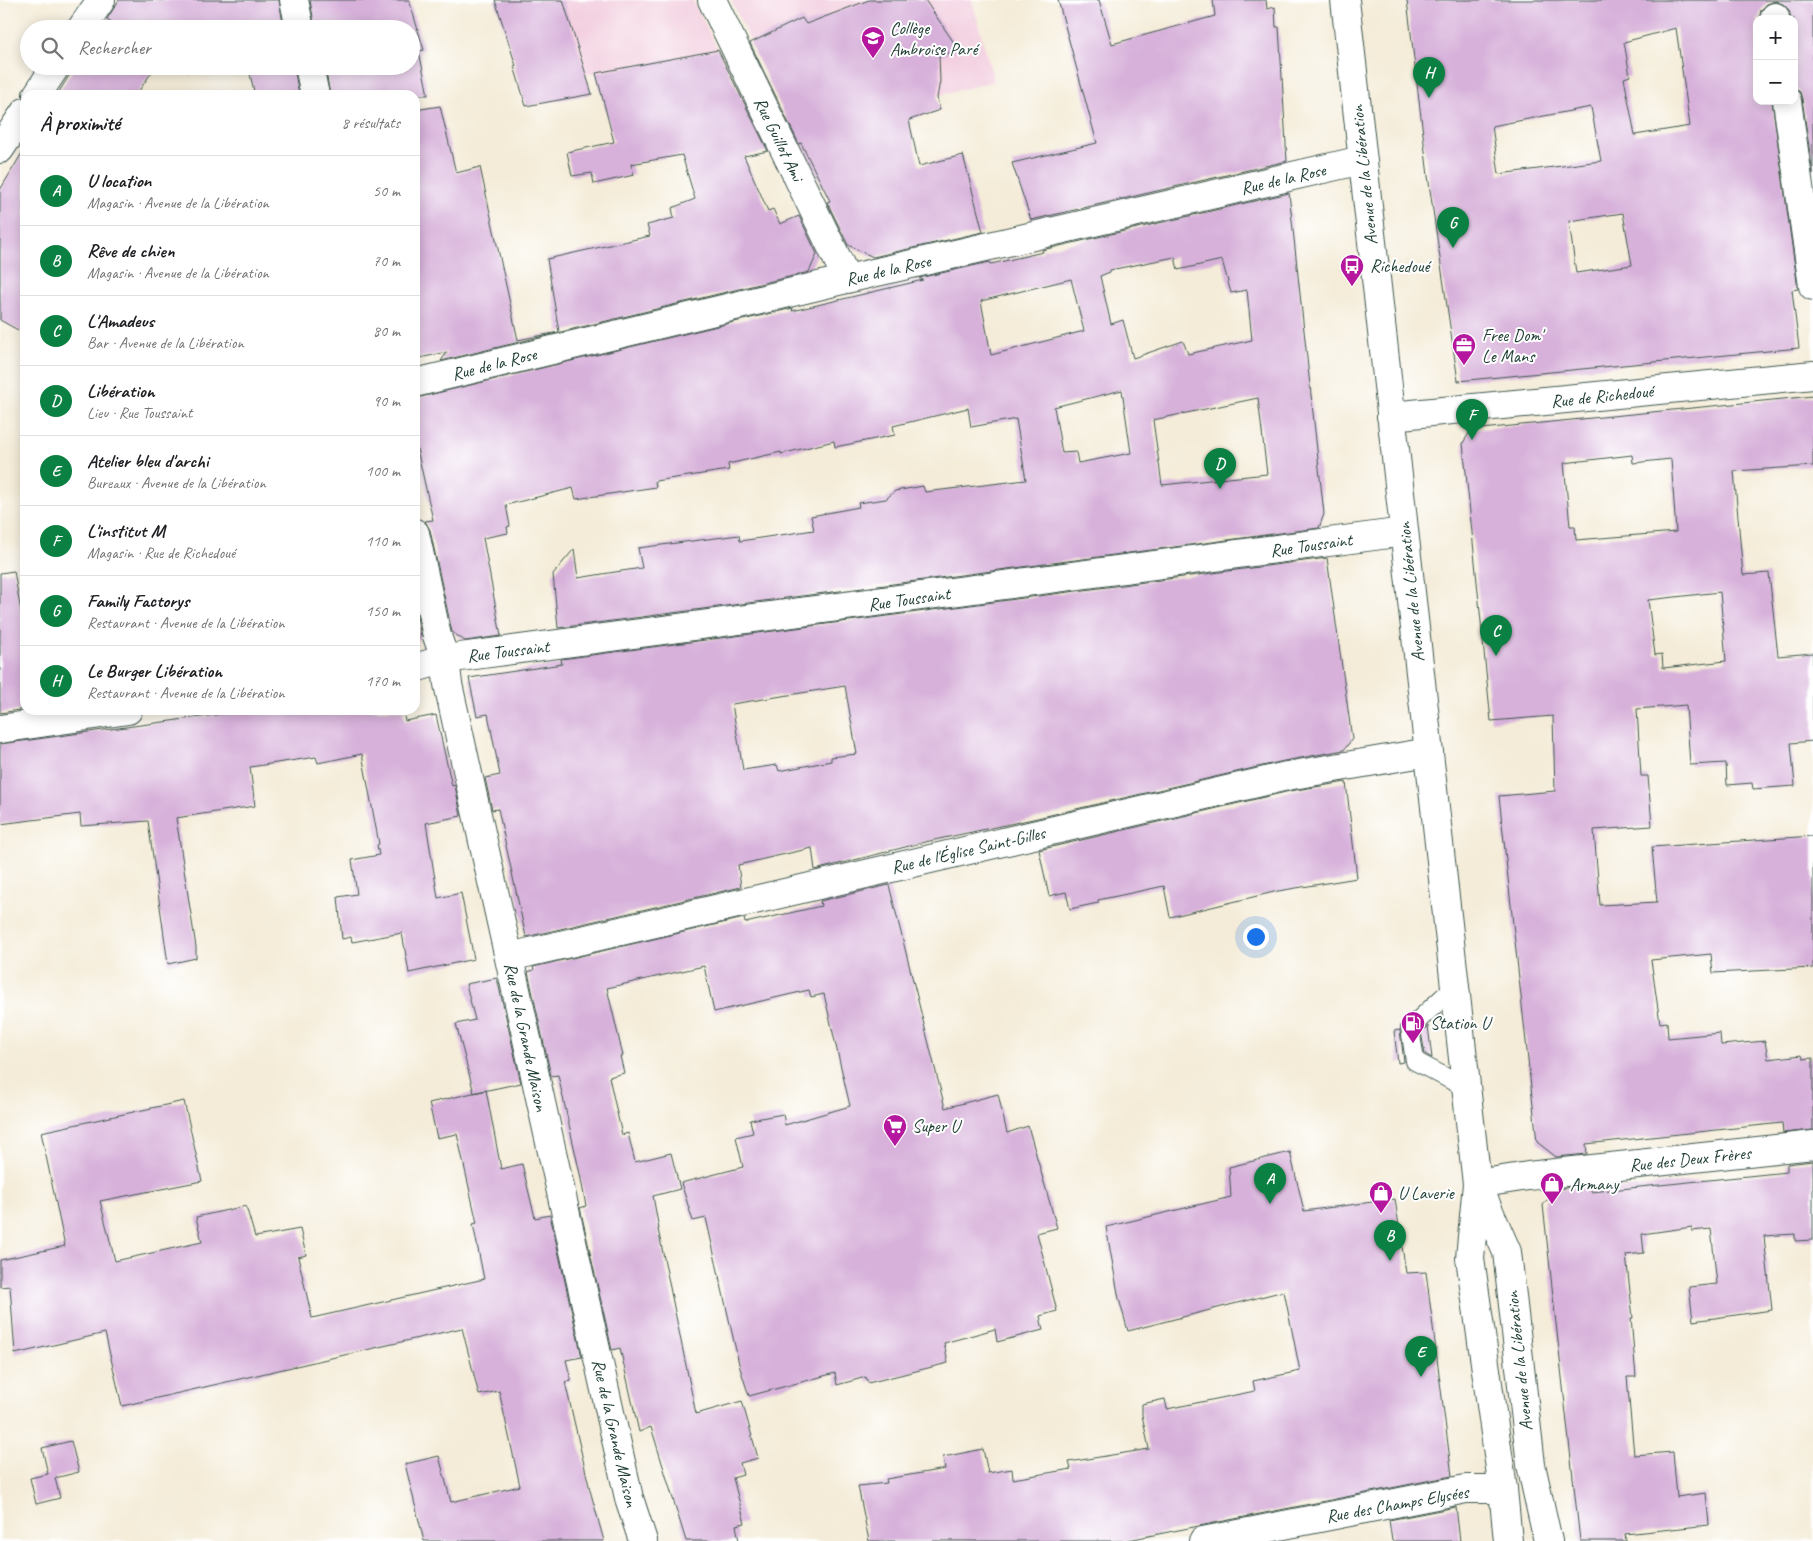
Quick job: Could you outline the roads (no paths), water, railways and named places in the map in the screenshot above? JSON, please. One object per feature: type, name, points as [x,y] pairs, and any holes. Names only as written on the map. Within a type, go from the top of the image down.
[{"type":"street","points":[[87,20],[101,0]]},
{"type":"street","points":[[294,0],[298,20]]},
{"type":"street","name":"Rue Guillot Ami","points":[[712,0],[847,279]]},
{"type":"street","name":"Avenue de la Libération","points":[[1345,0],[1477,1184],[1470,1258],[1503,1489],[1508,1541]]},
{"type":"street","points":[[40,90],[50,75]]},
{"type":"street","points":[[311,75],[314,90]]},
{"type":"street","points":[[1788,105],[1813,286]]},
{"type":"street","points":[[0,149],[20,119]]},
{"type":"street","name":"Rue de la Rose","points":[[420,382],[847,279],[1362,160]]},
{"type":"street","name":"Rue de Richedoué","points":[[1391,416],[1813,375]]},
{"type":"street","name":"Rue Toussaint","points":[[420,666],[445,659],[1404,532]]},
{"type":"street","name":"Rue de la Grande Maison","points":[[420,556],[437,636],[445,659],[448,684],[629,1498],[643,1541]]},
{"type":"street","points":[[0,729],[94,715]]},
{"type":"street","name":"Rue de l'Église Saint-Gilles","points":[[509,958],[1287,776],[1429,752]]},
{"type":"street","name":"Rue des Deux Frères","points":[[1477,1184],[1528,1176],[1813,1145]]},
{"type":"street","name":"Avenue de la Libération","points":[[1477,1184],[1507,1252],[1531,1465],[1548,1541]]},
{"type":"street","name":"Rue des Champs Elysées","points":[[1203,1541],[1466,1489],[1503,1489]]},
{"type":"lane","points":[[1455,986],[1410,1028],[1415,1061],[1466,1088]]},
{"type":"place","name":"Collège Ambroise Paré","points":[[873,59]]},
{"type":"place","name":"Le Burger Libération","points":[[1429,98]]},
{"type":"place","name":"Family Factorys","points":[[1453,248]]},
{"type":"place","name":"Richedoué","points":[[1352,287]]},
{"type":"place","name":"Free Dom' Le Mans","points":[[1464,366]]},
{"type":"place","name":"L'institut M","points":[[1472,440]]},
{"type":"place","name":"Libération","points":[[1220,489]]},
{"type":"place","name":"L'Amadeus","points":[[1496,656]]},
{"type":"place","name":"Station U","points":[[1413,1044]]},
{"type":"place","name":"Super U","points":[[895,1147]]},
{"type":"place","name":"U location","points":[[1270,1204]]},
{"type":"place","name":"Armany","points":[[1552,1205]]},
{"type":"place","name":"U Laverie","points":[[1381,1214]]},
{"type":"place","name":"Rêve de chien","points":[[1390,1261]]},
{"type":"place","name":"Atelier bleu d'archi","points":[[1421,1377]]}]
